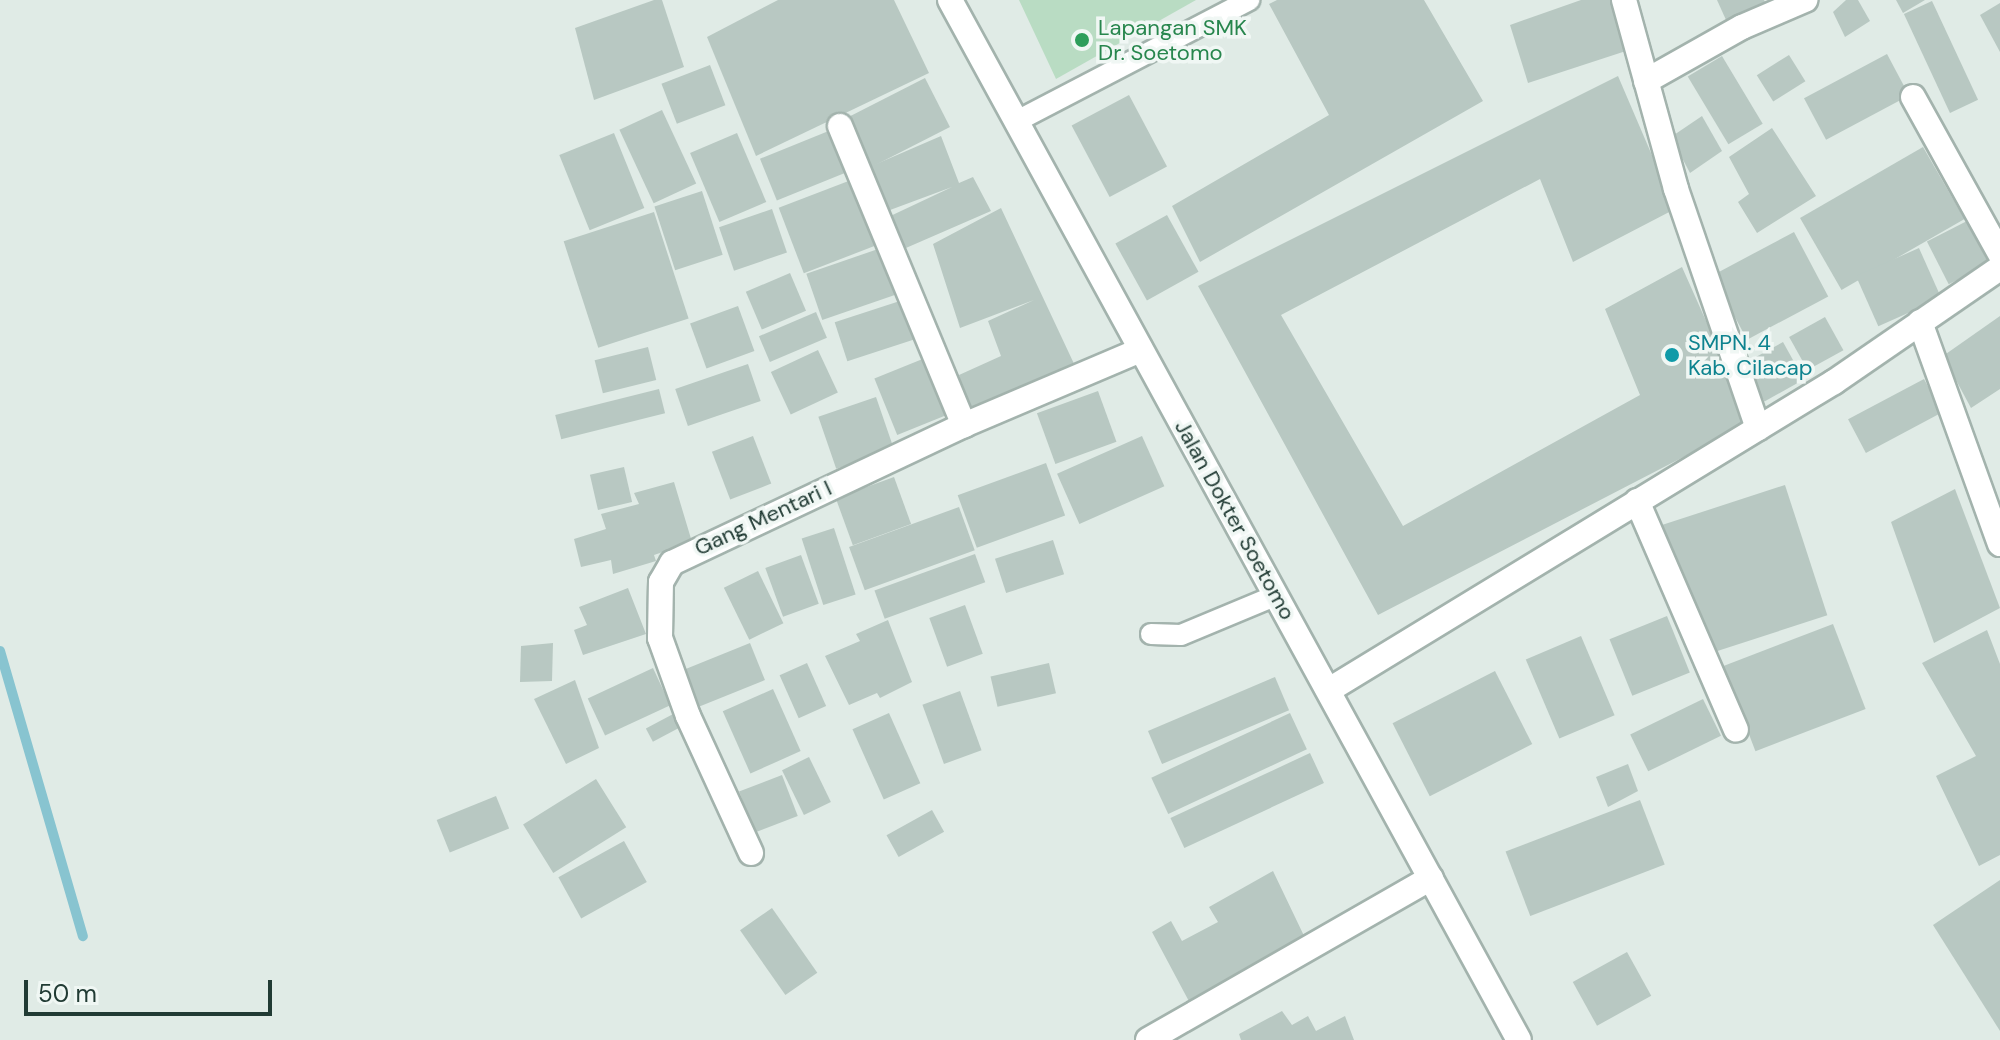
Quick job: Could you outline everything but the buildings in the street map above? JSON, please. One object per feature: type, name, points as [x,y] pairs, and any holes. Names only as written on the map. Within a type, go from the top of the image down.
[{"type":"street","name":"Jalan Dokter Soetomo","points":[[950,0],[1519,1040]]},
{"type":"street","points":[[1624,0],[1676,189],[1758,428]]},
{"type":"street","points":[[1646,81],[1742,27],[1805,0]]},
{"type":"street","points":[[1913,97],[2000,254]]},
{"type":"street","points":[[840,126],[964,425]]},
{"type":"street","points":[[1329,690],[1758,428],[2000,268]]},
{"type":"street","points":[[1920,322],[2000,544]]},
{"type":"street","name":"Gang Mentari I","points":[[751,853],[688,716],[660,638],[661,582],[672,563],[694,548],[964,425],[1141,350]]},
{"type":"street","points":[[1637,501],[1736,730]]},
{"type":"street","points":[[1148,1040],[1431,878]]},
{"type":"lane","points":[[1017,121],[1249,0]]},
{"type":"lane","points":[[1151,634],[1181,635],[1277,595]]},
{"type":"green space","name":"Lapangan SMK Dr. Soetomo","points":[[1019,0],[1196,0],[1056,79]]},
{"type":"waterway","points":[[0,651],[83,936]]},
{"type":"place","name":"Lapangan SMK Dr. Soetomo","points":[[1082,40]]},
{"type":"place","name":"SMPN. 4 Kab. Cilacap","points":[[1672,355]]}]
